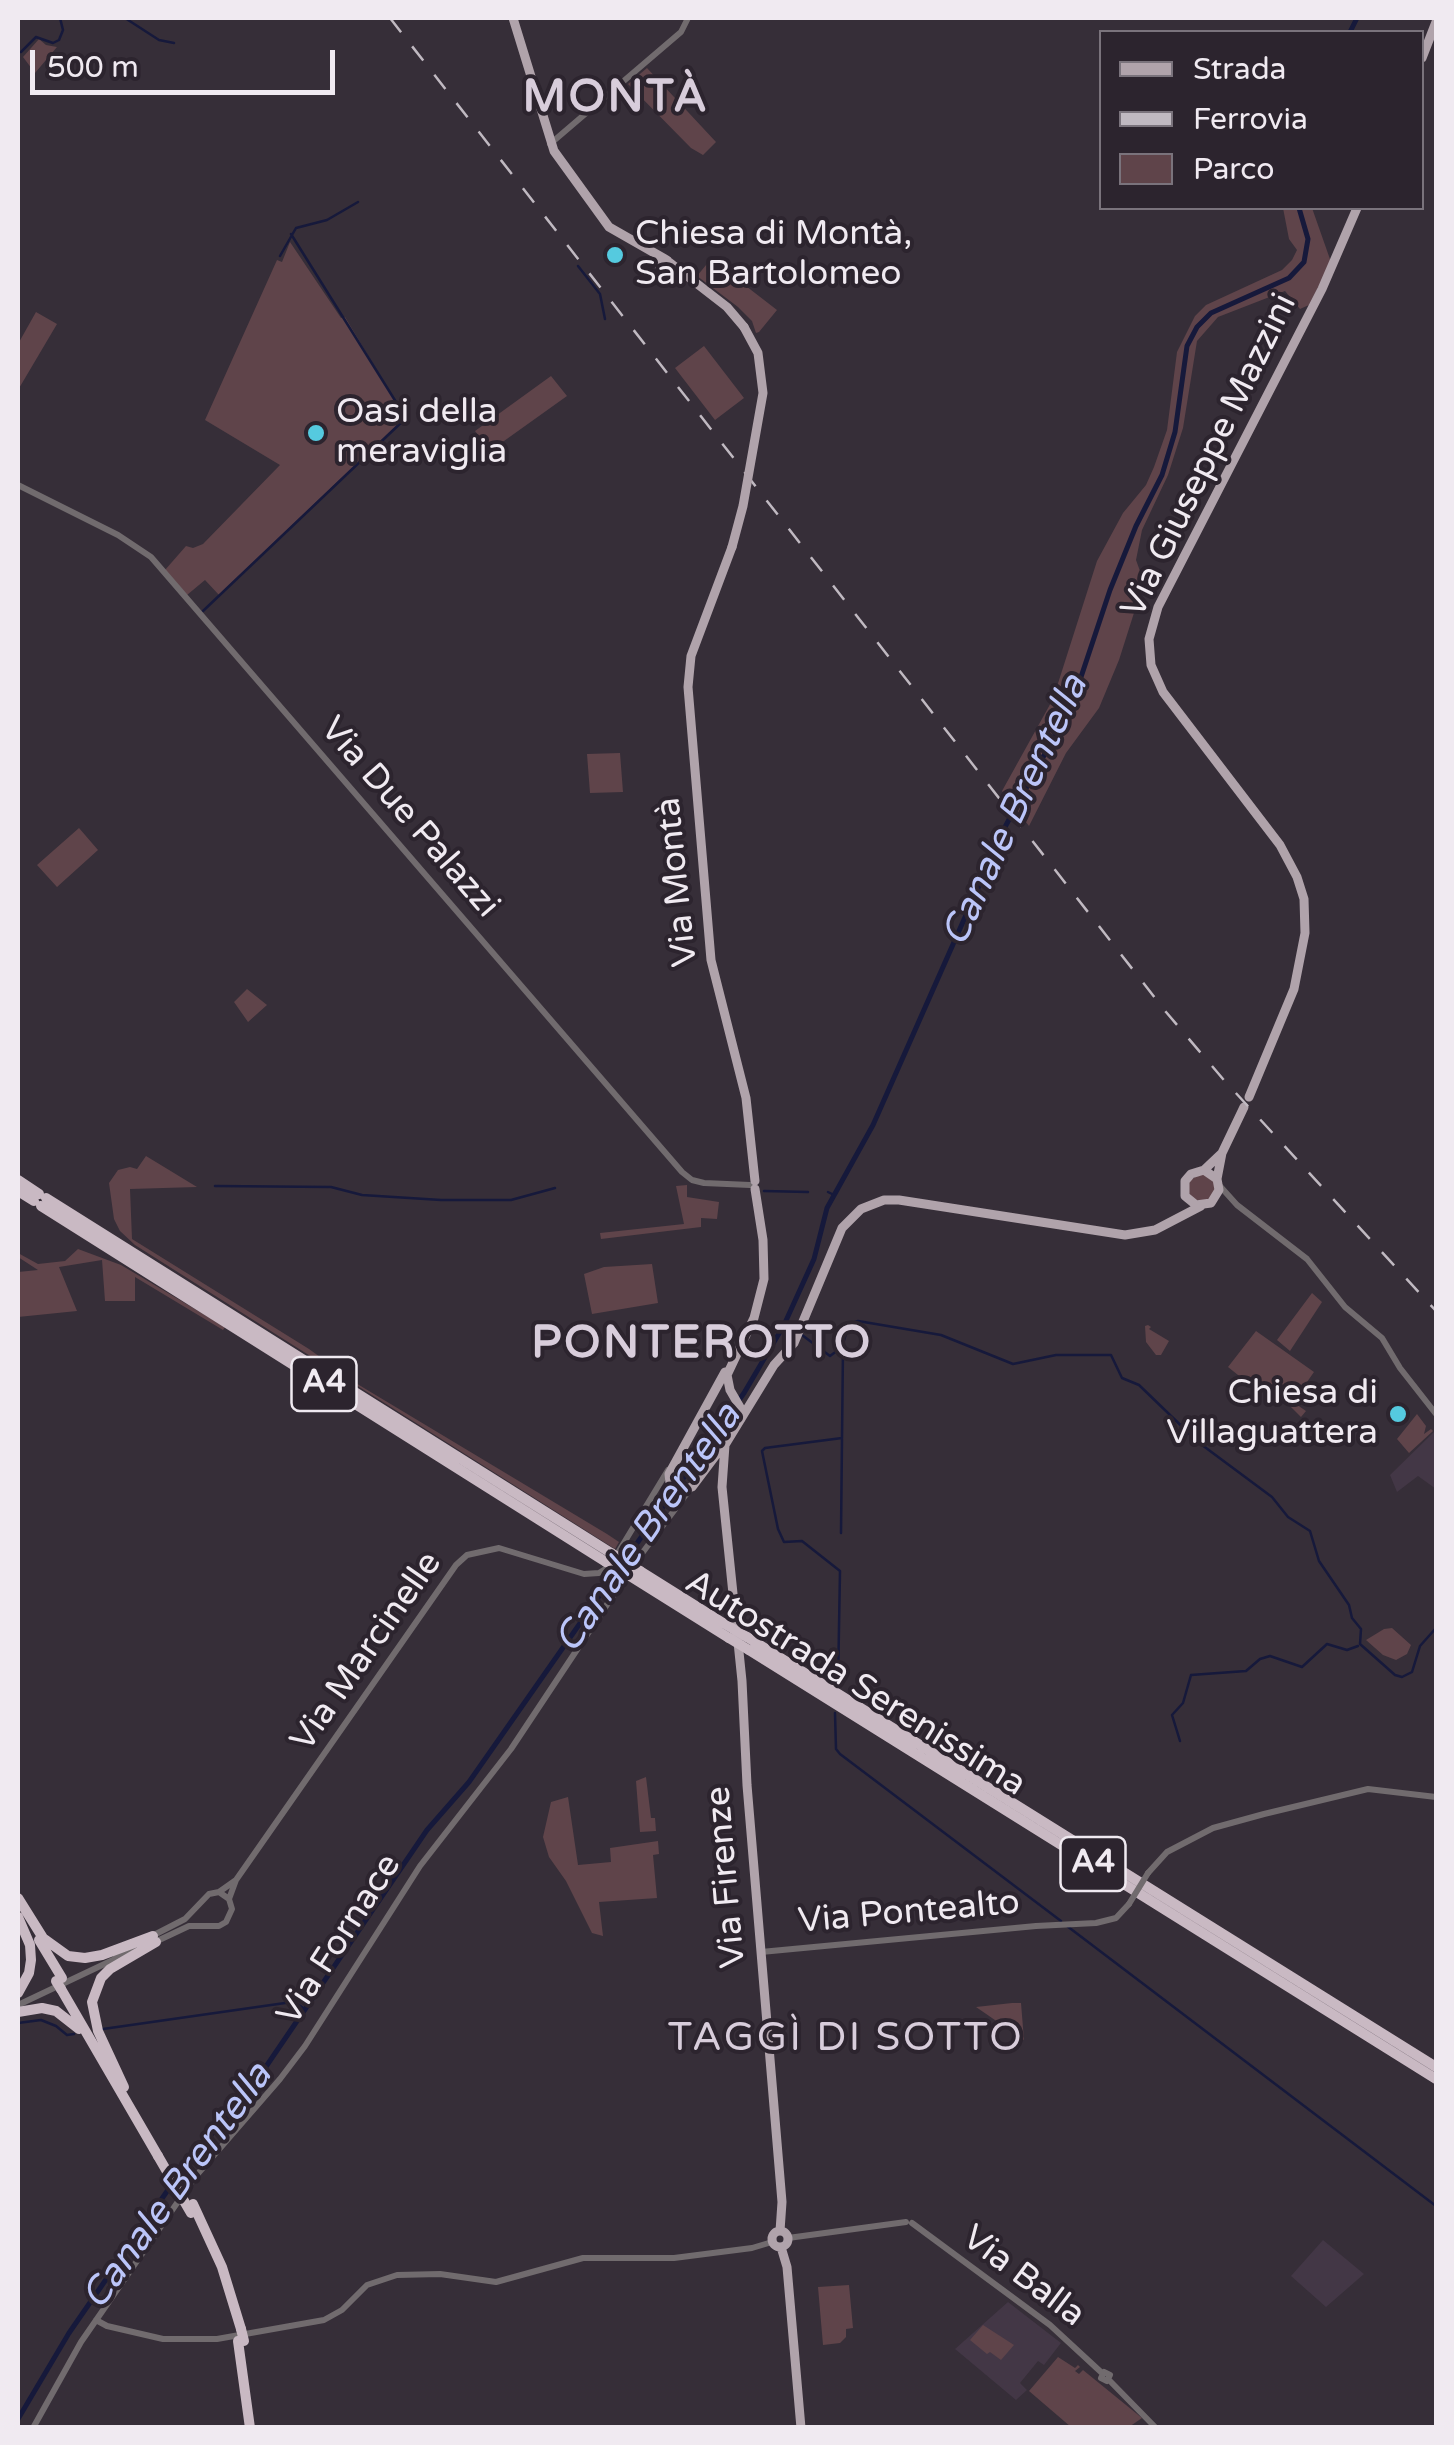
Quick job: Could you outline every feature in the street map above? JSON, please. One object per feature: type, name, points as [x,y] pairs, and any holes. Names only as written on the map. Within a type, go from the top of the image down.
[{"type":"highway","name":"Autostrada Serenissima","points":[[18,1180],[40,1200],[609,1561],[724,1623],[749,1650],[1436,2078]]},
{"type":"highway","name":"Autostrada Serenissima","points":[[18,1191],[40,1200]]},
{"type":"highway","name":"Autostrada Serenissima","points":[[633,1572],[1436,2067]]},
{"type":"highway","points":[[18,1900],[43,1938],[68,1956],[102,1956],[154,1939]]},
{"type":"highway","points":[[18,1900],[61,1984]]},
{"type":"highway","points":[[18,1915],[160,2153],[222,2267],[240,2335],[252,2428]]},
{"type":"highway","points":[[18,1915],[30,1945],[31,1960],[29,1974],[18,1992]]},
{"type":"highway","points":[[122,2088],[98,2031],[92,2002],[101,1978],[154,1939]]},
{"type":"highway","points":[[18,2008],[56,2011],[71,2020],[122,2088]]},
{"type":"main road","points":[[513,18],[550,144]]},
{"type":"main road","points":[[1424,53],[1436,22]]},
{"type":"main road","name":"Via Montà","points":[[550,144],[608,224],[727,307],[758,353],[764,394],[741,516],[691,656],[688,687],[711,960],[746,1098],[753,1185],[763,1240],[764,1279],[754,1318],[727,1375],[736,1401],[738,1426]]},
{"type":"main road","name":"Via Giuseppe Mazzini","points":[[1218,1181],[1222,1154],[1292,997],[1306,932],[1304,899],[1280,846],[1162,692],[1151,665],[1148,639],[1158,607],[1322,289],[1356,210]]},
{"type":"main road","name":"Via Giuseppe Mazzini","points":[[1204,1170],[1222,1154]]},
{"type":"main road","points":[[1176,1220],[1184,1210],[1184,1186],[1187,1177],[1204,1170],[1218,1181],[1215,1200],[1202,1206],[1185,1196]]},
{"type":"main road","name":"Via Fornace","points":[[679,1486],[706,1466],[738,1426],[800,1331],[842,1228],[874,1202],[899,1200],[1125,1234],[1155,1230],[1202,1206]]},
{"type":"main road","points":[[679,1486],[670,1474],[732,1362]]},
{"type":"main road","points":[[708,1407],[722,1394],[746,1405],[756,1396]]},
{"type":"main road","name":"Via Firenze","points":[[727,1441],[722,1472],[781,2185],[780,2239],[787,2267],[801,2428]]},
{"type":"main road","points":[[706,1466],[716,1464],[722,1472]]},
{"type":"street","points":[[550,144],[681,32],[688,18]]},
{"type":"street","name":"Via Due Palazzi","points":[[18,484],[143,550],[682,1172],[704,1183],[753,1185]]},
{"type":"street","points":[[1218,1181],[1237,1204],[1306,1259],[1345,1307],[1380,1336],[1436,1414]]},
{"type":"street","points":[[1215,1200],[1237,1204]]},
{"type":"street","points":[[609,1561],[676,1462]]},
{"type":"street","points":[[657,1486],[679,1486]]},
{"type":"street","name":"Via Fornace","points":[[33,2428],[96,2320],[194,2176],[305,2046],[420,1866],[495,1772],[633,1572],[680,1502],[679,1486]]},
{"type":"street","name":"Via Marcinelle","points":[[236,1880],[456,1565],[467,1555],[499,1548],[584,1574],[609,1561]]},
{"type":"street","name":"Via Pontealto","points":[[761,1952],[1096,1923],[1116,1918],[1167,1852],[1230,1823],[1360,1790],[1436,1797]]},
{"type":"street","points":[[154,1939],[185,1919],[204,1896],[219,1892],[236,1880]]},
{"type":"street","points":[[18,2008],[154,1939],[189,1926],[219,1926],[226,1922],[236,1880]]},
{"type":"street","points":[[219,1892],[230,1899]]},
{"type":"street","name":"Via Balla","points":[[96,2320],[163,2340],[217,2339],[324,2320],[342,2310],[363,2288],[397,2275],[434,2274],[496,2282],[583,2258],[674,2258],[752,2248],[780,2239],[909,2223],[1050,2325],[1102,2374],[1102,2380],[1109,2380],[1156,2428]]},
{"type":"shaded area","points":[[1436,1430],[1436,1489],[1418,1476],[1397,1492],[1390,1475]]},
{"type":"shaded area","points":[[1323,2240],[1364,2274],[1326,2307],[1291,2276]]},
{"type":"shaded area","points":[[1008,2302],[1061,2343],[1044,2365],[1038,2361],[1020,2383],[1027,2390],[1016,2400],[955,2349]]},
{"type":"green space","points":[[39,39],[57,47],[35,73],[23,57]]},
{"type":"green space","points":[[647,68],[716,142],[703,155],[691,148],[628,84]]},
{"type":"green space","points":[[1283,210],[1313,210],[1331,262],[1309,305],[1300,309],[1285,291],[1218,317],[1197,341],[1183,428],[1168,475],[1142,530],[1136,560],[1140,594],[1119,660],[1099,708],[1066,753],[1029,826],[1002,791],[1053,699],[1097,561],[1154,467],[1167,430],[1177,352],[1195,316],[1206,305],[1282,270],[1292,260],[1297,250],[1289,239]]},
{"type":"green space","points":[[290,242],[341,318],[345,317],[405,417],[219,595],[205,580],[187,595],[165,570],[186,546],[203,544],[280,465],[205,420],[277,260],[282,262]]},
{"type":"green space","points":[[711,259],[777,310],[759,332],[738,307],[697,276]]},
{"type":"green space","points":[[36,312],[57,324],[18,390],[18,344]]},
{"type":"green space","points":[[704,346],[744,398],[715,420],[675,368]]},
{"type":"green space","points":[[551,376],[567,396],[490,451],[475,431]]},
{"type":"green space","points":[[620,753],[623,792],[590,793],[587,754]]},
{"type":"green space","points":[[79,828],[98,850],[57,887],[37,865]]},
{"type":"green space","points":[[247,989],[267,1005],[248,1022],[234,1002]]},
{"type":"green space","points":[[146,1156],[197,1187],[130,1189],[132,1239],[309,1349],[359,1385],[607,1534],[619,1542],[615,1549],[135,1245],[114,1219],[109,1183],[118,1170],[137,1169]]},
{"type":"green space","points":[[1200,1173],[1213,1178],[1216,1193],[1205,1203],[1190,1198],[1186,1184]]},
{"type":"green space","points":[[687,1185],[687,1197],[719,1202],[717,1219],[701,1218],[701,1227],[601,1239],[600,1233],[684,1224],[676,1186]]},
{"type":"green space","points":[[78,1249],[121,1265],[225,1327],[223,1330],[135,1277],[135,1301],[105,1301],[102,1260],[59,1267],[77,1311],[18,1317],[18,1272],[38,1270],[18,1257],[18,1253],[38,1264],[65,1261]]},
{"type":"green space","points":[[652,1264],[658,1303],[592,1314],[584,1274],[604,1267]]},
{"type":"green space","points":[[1312,1293],[1322,1302],[1290,1351],[1277,1340]]},
{"type":"green space","points":[[1148,1325],[1169,1341],[1161,1355],[1156,1355],[1146,1342]]},
{"type":"green space","points":[[1256,1331],[1314,1372],[1293,1402],[1306,1411],[1301,1417],[1288,1404],[1264,1390],[1258,1391],[1228,1367]]},
{"type":"green space","points":[[1417,1414],[1426,1426],[1424,1434],[1433,1431],[1409,1453],[1397,1439]]},
{"type":"green space","points":[[1392,1628],[1411,1645],[1407,1654],[1396,1660],[1383,1655],[1366,1640]]},
{"type":"green space","points":[[646,1777],[656,1831],[640,1832],[636,1781]]},
{"type":"green space","points":[[568,1797],[578,1865],[611,1862],[610,1848],[658,1841],[659,1854],[653,1855],[657,1898],[599,1902],[603,1936],[592,1933],[549,1857],[543,1837],[551,1802]]},
{"type":"green space","points":[[1021,2003],[1024,2040],[976,2007]]},
{"type":"green space","points":[[849,2285],[853,2328],[846,2329],[846,2337],[840,2343],[823,2345],[818,2287]]},
{"type":"green space","points":[[983,2325],[1014,2345],[1001,2360],[970,2340]]},
{"type":"green space","points":[[1058,2357],[1075,2368],[1078,2365],[1075,2371],[1079,2374],[1083,2370],[1142,2418],[1129,2427],[1071,2427],[1029,2391]]},
{"type":"waterway","points":[[21,52],[36,37],[53,43],[59,40],[63,30],[60,18]]},
{"type":"waterway","points":[[125,18],[159,40],[174,43]]},
{"type":"waterway","name":"Canale Brentella","points":[[1351,30],[1357,18]]},
{"type":"waterway","points":[[280,256],[296,228],[327,220],[358,202]]},
{"type":"waterway","name":"Canale Brentella","points":[[625,1560],[744,1393],[784,1325],[814,1259],[827,1208],[873,1125],[1005,827],[1072,704],[1110,590],[1162,475],[1175,432],[1187,346],[1197,327],[1211,313],[1289,278],[1304,262],[1308,239],[1300,210]]},
{"type":"waterway","points":[[203,611],[406,418],[291,234]]},
{"type":"waterway","points":[[578,266],[600,294],[605,319]]},
{"type":"waterway","points":[[215,1186],[331,1187],[362,1195],[441,1200],[511,1200],[555,1188]]},
{"type":"waterway","points":[[764,1191],[808,1192]]},
{"type":"waterway","name":"Canale Brentella","points":[[828,1192],[834,1195]]},
{"type":"waterway","points":[[802,1335],[830,1356],[842,1347],[849,1324],[858,1321],[941,1335],[1013,1364],[1056,1355],[1111,1355],[1122,1378],[1139,1385],[1198,1442],[1310,1531],[1319,1561],[1361,1629],[1360,1644],[1395,1675],[1402,1677],[1412,1672],[1420,1646],[1436,1628]]},
{"type":"waterway","points":[[784,1325],[795,1333]]},
{"type":"waterway","points":[[838,1684],[840,1571],[802,1541],[784,1542],[762,1451],[842,1438],[843,1348]]},
{"type":"waterway","points":[[841,1533],[842,1439]]},
{"type":"waterway","name":"Canale Brentella","points":[[18,2419],[69,2333],[190,2158],[246,2096],[427,1830],[469,1782],[618,1569]]},
{"type":"waterway","points":[[1180,1741],[1172,1715],[1183,1703],[1191,1675],[1246,1671],[1270,1656],[1302,1667],[1327,1644],[1347,1650],[1358,1646]]},
{"type":"waterway","points":[[835,1713],[836,1749],[840,1754],[1061,1921]]},
{"type":"waterway","points":[[1067,1926],[1436,2206]]},
{"type":"waterway","points":[[103,2029],[292,2002]]},
{"type":"waterway","name":"Canale Brentella","points":[[299,2005],[306,2010]]},
{"type":"waterway","points":[[18,2023],[41,2020],[67,2035],[74,2034]]},
{"type":"railway","points":[[390,18],[1166,1012],[1436,1311]]},
{"type":"place","name":"Chiesa di Montà, San Bartolomeo","points":[[615,255]]},
{"type":"place","name":"Oasi della meraviglia","points":[[316,433]]},
{"type":"place","name":"Chiesa di Villaguattera","points":[[1398,1414]]},
{"type":"district","name":"MONTÀ","points":[[616,99]]},
{"type":"district","name":"PONTEROTTO","points":[[702,1345]]},
{"type":"district","name":"TAGGÌ DI SOTTO","points":[[846,2039]]}]
